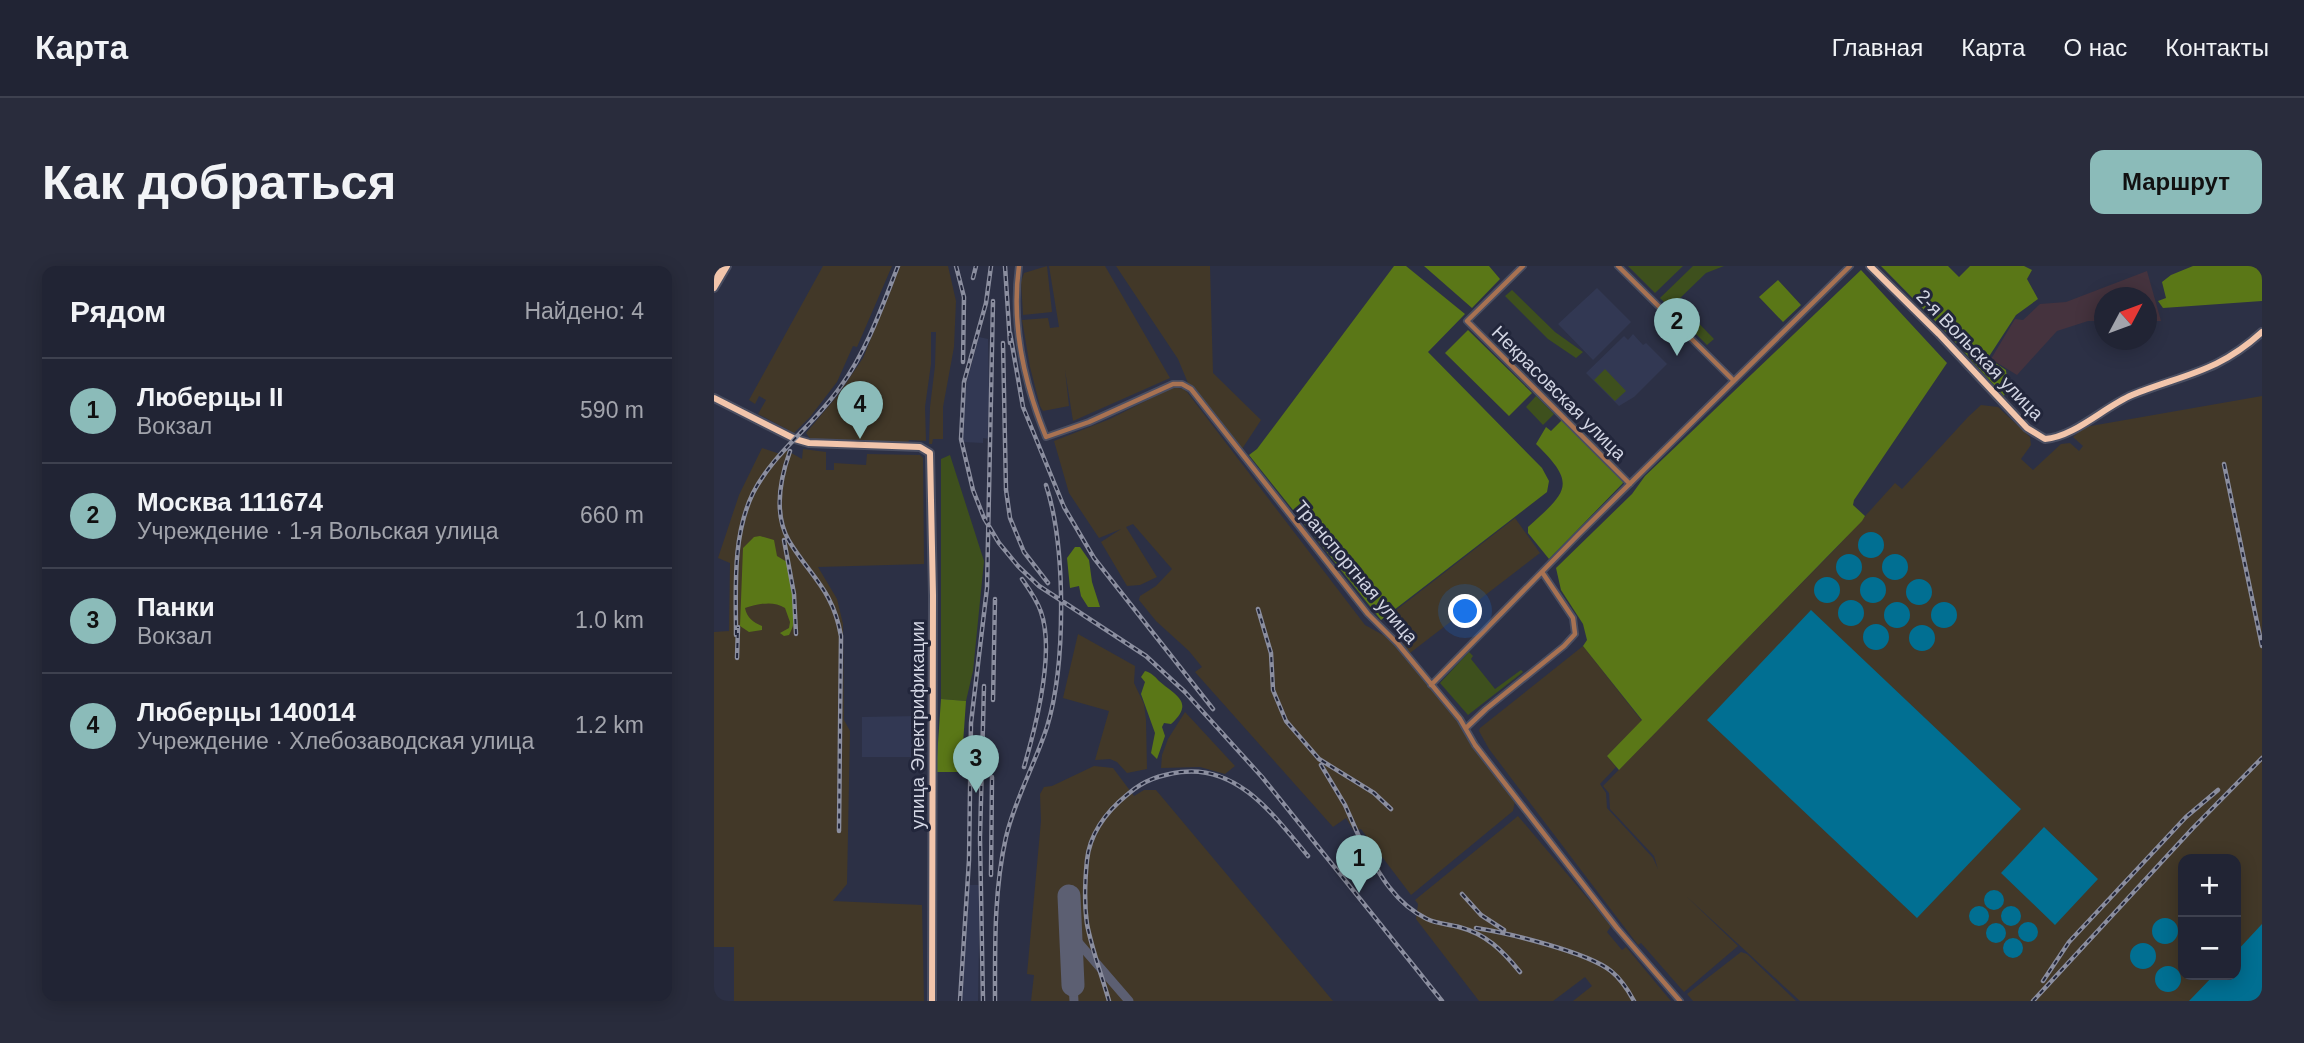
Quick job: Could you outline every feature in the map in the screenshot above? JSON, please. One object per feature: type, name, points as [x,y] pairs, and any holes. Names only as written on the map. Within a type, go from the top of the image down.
[{"type":"main road","points":[[714,279],[722,266]]},
{"type":"main road","points":[[714,288],[727,266]]},
{"type":"main road","name":"2-я Вольская улица","points":[[1870,266],[1939,334],[2027,428],[2045,439],[2066,433],[2132,396],[2217,365],[2236,354],[2262,332]]},
{"type":"main road","name":"улица Электрификации","points":[[714,398],[795,439],[809,443],[920,447],[928,450],[931,457],[932,1001]]},
{"type":"street","name":"Транспортная улица","points":[[1019,266],[1016,295],[1019,343],[1046,437],[1089,422],[1173,384],[1182,384],[1191,389],[1368,614],[1398,644],[1466,729],[1475,745],[1617,928],[1680,1001]]},
{"type":"street","name":"Некрасовская улица","points":[[1523,266],[1468,321],[1630,484]]},
{"type":"street","points":[[1618,266],[1734,381]]},
{"type":"street","points":[[1431,685],[1850,266]]},
{"type":"street","points":[[1466,729],[1575,634],[1571,614],[1542,572]]},
{"type":"shaded area","points":[[823,266],[892,266],[857,347],[853,346],[837,382],[794,433],[758,414],[766,400],[759,396],[755,404],[749,400]]},
{"type":"shaded area","points":[[900,266],[948,266],[956,301],[954,347],[943,407],[943,439],[933,439],[932,444],[929,444],[936,332],[931,332],[931,364],[925,407],[926,441],[909,440],[908,444],[811,440],[806,433],[838,395],[863,358]]},
{"type":"shaded area","points":[[1047,266],[1052,312],[1023,315],[1021,282],[1024,273]]},
{"type":"shaded area","points":[[1049,266],[1105,266],[1170,378],[1073,421],[1065,370],[1069,406],[1043,411],[1030,367],[1022,320],[1048,318],[1050,328],[1059,327]]},
{"type":"shaded area","points":[[1116,266],[1210,266],[1213,373],[1261,420],[1242,449],[1188,383],[1178,359]]},
{"type":"shaded area","points":[[2147,271],[2151,287],[2105,287]]},
{"type":"shaded area","points":[[1597,288],[1631,322],[1593,360],[1558,324]]},
{"type":"shaded area","points":[[2094,291],[2094,321],[2057,331],[2017,375],[1991,359],[2015,319],[2023,320],[2040,304],[2066,302]]},
{"type":"shaded area","points":[[1633,334],[1667,364],[1634,397],[1619,406],[1586,373],[1624,336],[1628,340]]},
{"type":"shaded area","points":[[979,337],[988,339],[990,439],[983,438],[983,443],[963,442],[967,381]]},
{"type":"shaded area","points":[[1173,387],[1187,392],[1365,625],[1392,640],[1463,727],[1515,801],[1513,811],[1411,895],[1361,829],[1354,831],[1346,818],[1333,827],[1195,672],[1202,667],[1189,651],[1156,621],[1139,600],[1140,596],[1156,586],[1172,569],[1133,524],[1126,527],[1157,577],[1140,585],[1127,586],[1101,542],[1121,529],[1099,538],[1069,493],[1054,441],[1110,419]]},
{"type":"shaded area","points":[[2262,396],[2262,1001],[1800,1001],[1686,896],[1738,946],[1684,992],[1641,943],[1638,945],[1489,749],[1479,731],[1480,728],[1583,646],[1642,721],[1607,756],[1616,767],[1600,784],[1606,793],[1607,808],[1653,858],[1658,869],[1654,856],[1610,809],[1609,793],[1603,786],[1838,546],[1895,483],[1902,489],[1981,405],[1998,407],[2030,437],[2031,445],[2021,459],[2033,470],[2061,444],[2070,443],[2079,451],[2083,446],[2073,437],[2085,427]]},
{"type":"shaded area","points":[[762,448],[780,454],[784,449],[802,459],[803,449],[826,452],[826,470],[834,470],[834,463],[866,465],[867,454],[920,455],[923,458],[924,564],[818,567],[837,599],[843,624],[844,720],[850,731],[847,884],[833,901],[922,905],[924,1001],[734,1001],[734,947],[714,947],[714,632],[729,631],[730,563],[718,558],[739,495]]},
{"type":"shaded area","points":[[1515,518],[1540,553],[1410,653],[1386,618]]},
{"type":"shaded area","points":[[1871,532],[1880,536],[1884,545],[1880,554],[1871,558],[1862,554],[1858,545],[1862,536]]},
{"type":"shaded area","points":[[1849,554],[1858,558],[1862,567],[1858,576],[1849,580],[1840,576],[1836,567],[1840,558]]},
{"type":"shaded area","points":[[1895,554],[1904,558],[1908,567],[1904,576],[1895,580],[1886,576],[1882,567],[1886,558]]},
{"type":"shaded area","points":[[1827,577],[1836,581],[1840,590],[1836,599],[1827,603],[1818,599],[1814,590],[1818,581]]},
{"type":"shaded area","points":[[1873,577],[1882,581],[1886,590],[1882,599],[1873,603],[1864,599],[1860,590],[1864,581]]},
{"type":"shaded area","points":[[1919,579],[1928,583],[1932,592],[1928,601],[1919,605],[1910,601],[1906,592],[1910,583]]},
{"type":"shaded area","points":[[1851,600],[1860,604],[1864,613],[1860,622],[1851,626],[1842,622],[1838,613],[1842,604]]},
{"type":"shaded area","points":[[1897,602],[1906,606],[1910,615],[1906,624],[1897,628],[1888,624],[1884,615],[1888,606]]},
{"type":"shaded area","points":[[1944,602],[1953,606],[1957,615],[1953,624],[1944,628],[1935,624],[1931,615],[1935,606]]},
{"type":"shaded area","points":[[1811,610],[2021,809],[1917,918],[1707,720]]},
{"type":"shaded area","points":[[1876,624],[1885,628],[1889,637],[1885,646],[1876,650],[1867,646],[1863,637],[1867,628]]},
{"type":"shaded area","points":[[1922,625],[1931,629],[1935,638],[1931,647],[1922,651],[1913,647],[1909,638],[1913,629]]},
{"type":"shaded area","points":[[1078,634],[1135,666],[1134,683],[1144,704],[1146,720],[1147,769],[1127,773],[1117,762],[1110,759],[1095,760],[1109,711],[1063,698]]},
{"type":"shaded area","points":[[1185,712],[1235,766],[1225,774],[1200,767],[1161,768],[1168,739]]},
{"type":"shaded area","points":[[919,716],[919,757],[862,757],[862,717]]},
{"type":"shaded area","points":[[1094,766],[1113,768],[1134,796],[1144,790],[1156,790],[1333,1001],[1031,1001],[1034,975],[1027,974],[1041,821],[1040,794],[1044,787],[1052,786]]},
{"type":"shaded area","points":[[1518,816],[1611,926],[1607,932],[1622,950],[1626,947],[1671,1001],[1573,1001],[1592,986],[1585,977],[1553,1001],[1479,1001],[1416,919],[1418,904],[1415,900]]},
{"type":"shaded area","points":[[2044,827],[2098,879],[2055,925],[2001,873]]},
{"type":"shaded area","points":[[969,885],[980,885],[978,1001],[962,1001]]},
{"type":"shaded area","points":[[1994,890],[2001,893],[2004,900],[2001,907],[1994,910],[1987,907],[1984,900],[1987,893]]},
{"type":"shaded area","points":[[1979,906],[1986,909],[1989,916],[1986,923],[1979,926],[1972,923],[1969,916],[1972,909]]},
{"type":"shaded area","points":[[2011,906],[2018,909],[2021,916],[2018,923],[2011,926],[2004,923],[2001,916],[2004,909]]},
{"type":"shaded area","points":[[2160,919],[2170,919],[2177,926],[2177,936],[2170,943],[2160,943],[2153,936],[2153,926]]},
{"type":"shaded area","points":[[2028,922],[2035,925],[2038,932],[2035,939],[2028,942],[2021,939],[2018,932],[2021,925]]},
{"type":"shaded area","points":[[1996,923],[2003,926],[2006,933],[2003,940],[1996,943],[1989,940],[1986,933],[1989,926]]},
{"type":"shaded area","points":[[2262,924],[2262,1001],[2189,1001],[2209,980],[2241,980],[2241,947]]},
{"type":"shaded area","points":[[2013,938],[2020,941],[2023,948],[2020,955],[2013,958],[2006,955],[2003,948],[2006,941]]},
{"type":"shaded area","points":[[2143,943],[2152,947],[2156,956],[2152,965],[2143,969],[2134,965],[2130,956],[2134,947]]},
{"type":"shaded area","points":[[1741,952],[1747,954],[1796,1001],[1693,1001],[1687,994]]},
{"type":"shaded area","points":[[2168,966],[2177,970],[2178,980],[2181,980],[2177,988],[2168,992],[2159,988],[2155,979],[2159,970]]},
{"type":"green space","points":[[1394,266],[1406,266],[1465,314],[1428,352],[1542,468],[1549,481],[1547,492],[1381,620],[1249,455],[1257,449]]},
{"type":"green space","points":[[1424,266],[1489,266],[1500,279],[1472,308]]},
{"type":"green space","points":[[1628,266],[1683,266],[1655,293]]},
{"type":"green space","points":[[1693,266],[1724,266],[1706,273],[1677,301],[1714,339],[1707,345],[1660,298]]},
{"type":"green space","points":[[1881,266],[1948,266],[1959,277],[1970,266],[2024,266],[2032,270],[2027,279],[2038,299],[2016,315],[1988,358],[2006,370],[2008,386],[2004,396],[1946,332]]},
{"type":"green space","points":[[2193,266],[2262,266],[2262,301],[2163,308],[2158,301],[2166,298],[2162,282]]},
{"type":"green space","points":[[1861,270],[1947,363],[1854,500],[1853,505],[1865,516],[1862,521],[1619,770],[1607,756],[1642,720],[1583,646],[1587,640],[1583,624],[1561,590],[1556,568],[1632,494],[1645,476]]},
{"type":"green space","points":[[1778,280],[1801,305],[1783,322],[1759,297]]},
{"type":"green space","points":[[1512,290],[1555,332],[1583,352],[1576,358],[1548,339],[1505,296]]},
{"type":"green space","points":[[1468,330],[1532,393],[1509,416],[1445,353]]},
{"type":"green space","points":[[1605,369],[1626,391],[1615,401],[1594,380]]},
{"type":"green space","points":[[1536,396],[1554,414],[1543,425],[1526,407]]},
{"type":"green space","points":[[1562,420],[1623,483],[1549,559],[1528,533],[1528,527],[1552,504],[1562,487],[1558,469],[1536,444],[1546,427],[1551,431]]},
{"type":"green space","points":[[950,455],[984,561],[973,671],[966,701],[941,699],[941,459]]},
{"type":"green space","points":[[754,537],[774,540],[777,556],[787,562],[795,609],[789,635],[780,633],[789,628],[790,622],[785,608],[776,604],[745,608],[749,617],[762,626],[762,630],[749,632],[740,626],[743,548]]},
{"type":"green space","points":[[1075,547],[1080,547],[1089,560],[1100,607],[1088,607],[1081,596],[1079,586],[1070,588],[1067,558]]},
{"type":"green space","points":[[1469,652],[1473,656],[1471,659],[1495,689],[1521,670],[1523,672],[1468,715],[1440,683]]},
{"type":"green space","points":[[1145,671],[1177,695],[1182,705],[1182,710],[1171,724],[1164,723],[1162,727],[1165,736],[1157,759],[1151,753],[1155,733],[1141,694],[1145,682],[1141,677]]},
{"type":"green space","points":[[941,699],[966,701],[961,772],[936,772]]},
{"type":"taxiway","points":[[1071,934],[1129,1001]]},
{"type":"taxiway","points":[[1073,985],[1074,1001]]},
{"type":"runway","points":[[1069,896],[1073,985]]},
{"type":"railway","points":[[736,635],[738,545],[741,527],[753,493],[772,464],[831,400],[859,358],[898,266]]},
{"type":"railway","points":[[956,266],[964,297],[963,362]]},
{"type":"railway","points":[[973,278],[976,266]]},
{"type":"railway","points":[[991,266],[986,303],[964,382],[961,439],[973,490],[984,518],[999,543],[1039,586],[1146,656],[1185,692],[1262,777],[1442,1001]]},
{"type":"railway","points":[[1005,266],[1010,343]]},
{"type":"railway","points":[[960,1001],[969,860],[971,723],[987,588],[993,301]]},
{"type":"railway","points":[[1010,333],[1023,407],[1064,507],[1094,558],[1213,709]]},
{"type":"railway","points":[[1003,343],[1006,490],[1010,518],[1024,552],[1048,583]]},
{"type":"railway","points":[[790,451],[780,496],[784,530],[797,554],[827,595],[841,636],[839,831]]},
{"type":"railway","points":[[2224,464],[2262,646]]},
{"type":"railway","points":[[995,1001],[996,918],[1002,857],[1015,809],[1047,727],[1058,672],[1060,572],[1053,510],[1046,485]]},
{"type":"railway","points":[[784,540],[794,594],[796,634]]},
{"type":"railway","points":[[1022,579],[1041,612],[1046,647],[1042,689],[1024,767]]},
{"type":"railway","points":[[993,700],[995,599]]},
{"type":"railway","points":[[1258,609],[1271,653],[1273,690],[1286,721],[1319,759],[1374,793],[1391,809]]},
{"type":"railway","points":[[737,658],[738,627]]},
{"type":"railway","points":[[983,1001],[980,838],[984,686]]},
{"type":"railway","points":[[2033,1001],[2193,828],[2262,758]]},
{"type":"railway","points":[[1321,765],[1345,805],[1364,848]]},
{"type":"railway","points":[[1109,1001],[1087,924],[1087,860],[1092,840],[1101,823],[1134,789],[1153,779],[1181,772],[1202,772],[1221,777],[1238,785],[1269,810],[1308,856]]},
{"type":"railway","points":[[991,875],[992,777]]},
{"type":"railway","points":[[2043,981],[2069,942],[2186,817],[2218,790]]},
{"type":"railway","points":[[1361,841],[1381,875],[1405,904],[1431,921],[1469,930],[1485,939],[1500,950],[1520,972]]},
{"type":"railway","points":[[1462,894],[1481,915],[1504,930]]},
{"type":"railway","points":[[1476,928],[1546,944],[1600,964],[1618,978],[1634,1001]]},
{"type":"place","name":"Москва 111674","points":[[1677,356]]},
{"type":"place","name":"Люберцы 140014","points":[[860,439]]},
{"type":"place","name":"Панки","points":[[976,793]]},
{"type":"place","name":"Люберцы II","points":[[1359,893]]}]
